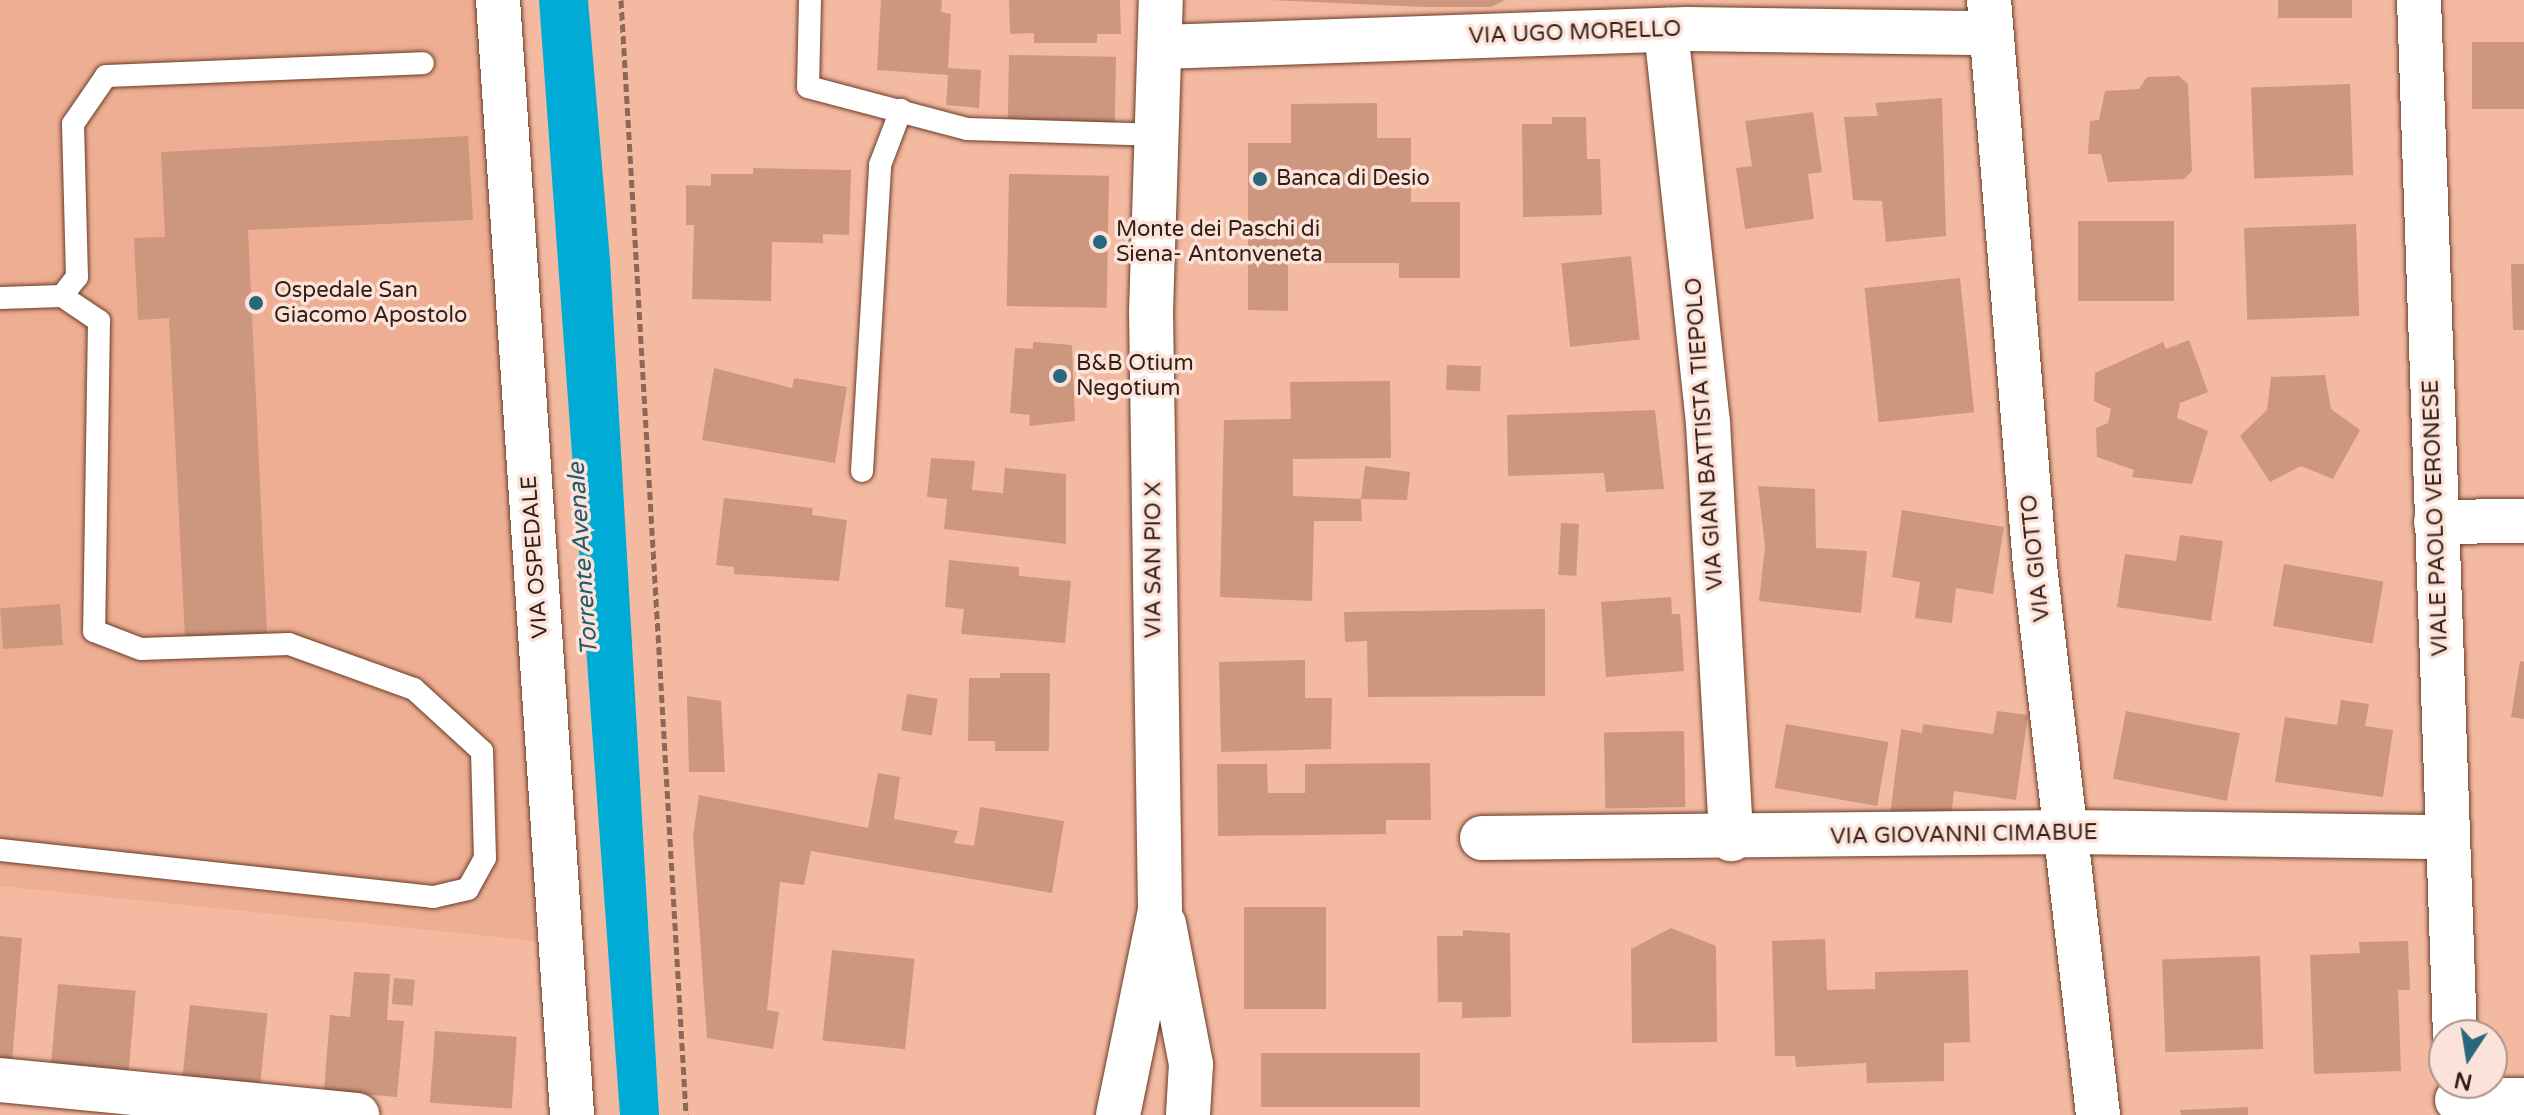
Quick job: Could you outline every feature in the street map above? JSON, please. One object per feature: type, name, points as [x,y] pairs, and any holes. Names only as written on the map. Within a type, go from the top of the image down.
[{"type":"street","name":"VIA OSPEDALE","points":[[498,0],[572,1115]]},
{"type":"street","name":"VIA SAN PIO X","points":[[1120,1108],[1160,910],[1153,135],[1161,47],[1161,0]]},
{"type":"street","name":"VIALE PAOLO VERONESE","points":[[2419,0],[2454,1019]]},
{"type":"street","name":"VIA UGO MORELLO","points":[[1161,47],[1989,16]]},
{"type":"street","name":"VIA GIOTTO","points":[[1989,16],[2035,566],[2069,832],[2098,1115]]},
{"type":"street","name":"VIA GIAN BATTISTA TIEPOLO","points":[[1666,30],[1708,423],[1731,839]]},
{"type":"street","points":[[2436,522],[2524,521]]},
{"type":"street","name":"VIA GIOVANNI CIMABUE","points":[[1482,838],[1731,839],[2069,832],[2446,837]]},
{"type":"street","points":[[1160,910],[1183,1000],[1191,1064],[1188,1115]]},
{"type":"street","points":[[0,1080],[357,1115]]},
{"type":"street","points":[[1120,1108],[1153,1095],[1174,1115]]},
{"type":"street","points":[[2457,1099],[2524,1100]]},
{"type":"lane","points":[[810,0],[808,87],[967,129],[1153,135]]},
{"type":"lane","points":[[62,296],[77,277],[73,124],[106,76],[423,63]]},
{"type":"lane","points":[[862,471],[880,165],[901,110]]},
{"type":"lane","points":[[0,298],[62,296],[99,321],[94,631],[141,649],[289,644],[414,689],[482,751],[485,858],[468,889],[433,897],[0,850]]},
{"type":"path","points":[[621,0],[686,1115]]},
{"type":"shaded area","name":"Ospedale San Giacomo Apostolo","points":[[0,0],[492,0],[536,941],[0,886]]},
{"type":"water","name":"Torrente Avenale","points":[[539,0],[588,0],[610,260],[659,1115],[620,1115]]},
{"type":"building","points":[[881,0],[942,0],[941,12],[951,14],[948,68],[981,70],[979,108],[946,105],[948,75],[877,70]]},
{"type":"building","points":[[1009,0],[1120,0],[1121,34],[1097,34],[1097,43],[1034,43],[1034,33],[1010,34]]},
{"type":"building","points":[[1268,0],[1505,0],[1491,7],[1425,7]]},
{"type":"building","points":[[2278,0],[2352,0],[2352,18],[2278,18]]},
{"type":"building","points":[[2472,42],[2524,42],[2524,109],[2472,109]]},
{"type":"building","points":[[1009,55],[1116,57],[1115,127],[1008,125]]},
{"type":"building","points":[[2179,76],[2188,84],[2192,171],[2184,179],[2108,182],[2101,154],[2088,154],[2090,121],[2099,120],[2105,91],[2139,89],[2147,77]]},
{"type":"building","points":[[2350,84],[2353,175],[2254,178],[2251,87]]},
{"type":"building","points":[[1942,98],[1946,236],[1886,242],[1882,201],[1853,200],[1844,117],[1878,116],[1875,103]]},
{"type":"building","points":[[1377,103],[1377,138],[1411,138],[1411,202],[1460,202],[1460,278],[1399,278],[1399,263],[1288,263],[1288,311],[1248,310],[1248,143],[1291,143],[1291,104]]},
{"type":"building","points":[[1813,112],[1822,172],[1808,174],[1814,219],[1745,229],[1736,168],[1752,166],[1745,121]]},
{"type":"building","points":[[1552,117],[1586,117],[1587,159],[1600,159],[1602,215],[1523,217],[1522,124],[1552,124]]},
{"type":"building","points":[[468,136],[473,220],[248,230],[267,633],[185,637],[169,318],[138,320],[134,238],[165,237],[161,152]]},
{"type":"building","points":[[753,168],[851,170],[849,235],[823,234],[823,243],[772,242],[771,301],[692,299],[694,225],[686,225],[686,185],[711,186],[711,174],[753,174]]},
{"type":"building","points":[[1009,174],[1109,176],[1107,308],[1007,306]]},
{"type":"building","points":[[2078,221],[2174,221],[2174,301],[2078,301]]},
{"type":"building","points":[[2356,224],[2359,316],[2247,320],[2244,228]]},
{"type":"building","points":[[1631,256],[1640,340],[1570,347],[1561,263]]},
{"type":"building","points":[[2511,264],[2524,264],[2524,330],[2513,330]]},
{"type":"building","points":[[1960,278],[1974,412],[1879,422],[1865,288]]},
{"type":"building","points":[[2189,340],[2208,392],[2180,403],[2177,418],[2208,431],[2192,484],[2132,477],[2134,470],[2097,457],[2096,428],[2108,423],[2111,409],[2094,401],[2095,373],[2163,342],[2166,349]]},
{"type":"building","points":[[1033,342],[1072,345],[1075,421],[1029,426],[1030,415],[1010,413],[1015,348],[1033,349]]},
{"type":"building","points":[[1447,365],[1481,366],[1480,391],[1446,390]]},
{"type":"building","points":[[714,368],[792,388],[794,378],[847,387],[835,463],[702,440]]},
{"type":"building","points":[[2325,375],[2331,409],[2360,430],[2333,479],[2301,466],[2270,482],[2240,436],[2267,410],[2271,377]]},
{"type":"building","points":[[1390,381],[1391,458],[1293,459],[1293,496],[1361,499],[1362,521],[1314,521],[1312,601],[1220,597],[1224,420],[1291,419],[1290,382]]},
{"type":"building","points":[[1655,410],[1664,489],[1606,492],[1604,473],[1508,476],[1507,415]]},
{"type":"building","points":[[931,458],[975,461],[972,490],[1003,493],[1005,468],[1066,474],[1066,544],[944,529],[947,499],[927,497]]},
{"type":"building","points":[[1365,466],[1410,472],[1407,500],[1361,499]]},
{"type":"building","points":[[1758,486],[1815,489],[1816,548],[1867,551],[1861,613],[1759,601],[1765,546]]},
{"type":"building","points":[[724,498],[813,508],[812,515],[847,520],[839,581],[734,574],[734,567],[716,565]]},
{"type":"building","points":[[1902,510],[2004,527],[1993,594],[1956,588],[1952,623],[1915,618],[1920,582],[1892,577]]},
{"type":"building","points":[[1561,523],[1579,524],[1576,576],[1558,575]]},
{"type":"building","points":[[2180,535],[2223,541],[2211,621],[2117,607],[2125,554],[2176,561]]},
{"type":"building","points":[[949,560],[1019,567],[1019,576],[1071,581],[1065,643],[961,634],[964,609],[945,607]]},
{"type":"building","points":[[2284,564],[2383,582],[2373,644],[2273,626]]},
{"type":"building","points":[[1671,597],[1672,614],[1680,614],[1684,671],[1606,677],[1601,602]]},
{"type":"building","points":[[60,604],[63,645],[3,649],[0,608]]},
{"type":"building","points":[[1545,609],[1545,696],[1368,697],[1367,641],[1345,642],[1344,612]]},
{"type":"building","points":[[1305,660],[1305,698],[1332,698],[1331,749],[1221,752],[1219,662]]},
{"type":"building","points":[[2520,661],[2524,662],[2524,719],[2511,717]]},
{"type":"building","points":[[1000,673],[1050,673],[1049,751],[995,751],[995,741],[968,741],[969,678],[1000,678]]},
{"type":"building","points":[[907,694],[938,699],[932,735],[901,731]]},
{"type":"building","points":[[687,696],[721,701],[725,772],[689,772]]},
{"type":"building","points":[[2341,700],[2369,704],[2365,726],[2393,730],[2383,797],[2275,782],[2285,717],[2337,725]]},
{"type":"building","points":[[1997,711],[2028,715],[2016,800],[1954,791],[1951,817],[1911,812],[1909,825],[1889,823],[1901,729],[1922,733],[1923,724],[1993,734]]},
{"type":"building","points":[[2126,711],[2240,733],[2227,801],[2113,779]]},
{"type":"building","points":[[1786,724],[1888,742],[1877,806],[1775,788]]},
{"type":"building","points":[[1684,731],[1685,807],[1605,808],[1604,732]]},
{"type":"building","points":[[1430,763],[1431,820],[1386,820],[1386,834],[1218,836],[1217,764],[1267,764],[1268,793],[1305,793],[1305,764]]},
{"type":"building","points":[[878,773],[900,777],[894,819],[958,831],[954,843],[974,846],[980,807],[1064,821],[1052,893],[811,851],[804,885],[780,882],[767,1010],[779,1012],[773,1049],[707,1038],[693,836],[699,795],[868,828]]},
{"type":"building","points":[[1244,907],[1326,907],[1326,1009],[1244,1009]]},
{"type":"building","points":[[1671,928],[1716,946],[1717,1042],[1632,1043],[1631,949]]},
{"type":"building","points":[[1463,930],[1510,933],[1511,1017],[1462,1018],[1462,1002],[1438,1002],[1437,936],[1463,936]]},
{"type":"building","points":[[0,936],[22,938],[12,1063],[0,1062]]},
{"type":"building","points":[[1825,939],[1827,990],[1875,989],[1875,972],[1968,970],[1970,1042],[1944,1043],[1944,1081],[1867,1083],[1866,1063],[1796,1067],[1795,1056],[1775,1056],[1772,941]]},
{"type":"building","points":[[2408,941],[2410,990],[2398,990],[2401,1071],[2314,1074],[2310,955],[2360,953],[2359,942]]},
{"type":"building","points":[[832,950],[915,959],[905,1049],[822,1041]]},
{"type":"building","points":[[2260,956],[2263,1049],[2165,1052],[2162,959]]},
{"type":"building","points":[[354,972],[390,974],[387,1020],[404,1021],[397,1097],[324,1091],[330,1015],[350,1017]]},
{"type":"building","points":[[394,978],[415,980],[413,1006],[392,1004]]},
{"type":"building","points":[[58,984],[136,991],[128,1077],[50,1071]]},
{"type":"building","points":[[190,1005],[268,1013],[260,1087],[182,1079]]},
{"type":"building","points":[[435,1031],[517,1037],[512,1109],[430,1103]]},
{"type":"building","points":[[1261,1053],[1420,1053],[1420,1107],[1261,1107]]},
{"type":"building","points":[[2248,1107],[2248,1115],[2181,1115],[2180,1110]]},
{"type":"place","name":"Banca di Desio","points":[[1260,179]]},
{"type":"place","name":"Monte dei Paschi di Siena- Antonveneta","points":[[1100,242]]},
{"type":"place","name":"Ospedale San Giacomo Apostolo","points":[[256,303]]},
{"type":"place","name":"B&B Otium Negotium","points":[[1060,376]]}]
